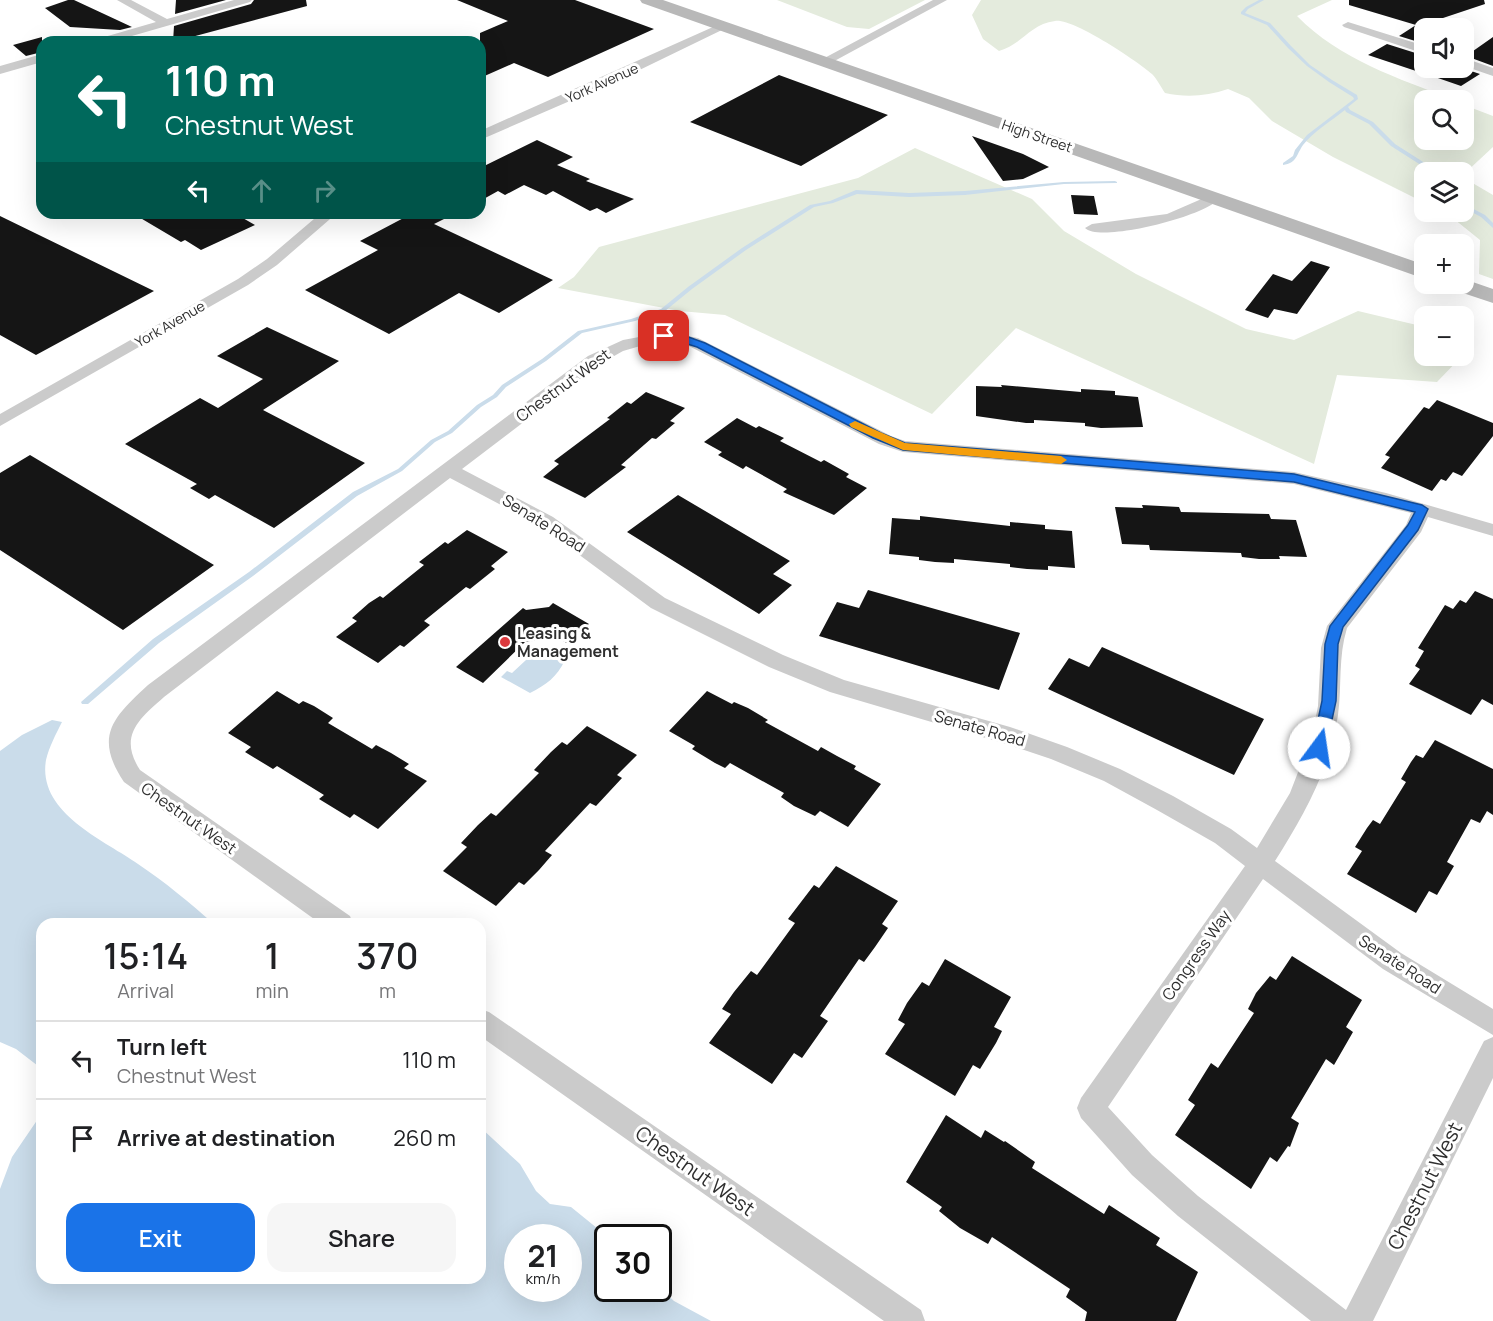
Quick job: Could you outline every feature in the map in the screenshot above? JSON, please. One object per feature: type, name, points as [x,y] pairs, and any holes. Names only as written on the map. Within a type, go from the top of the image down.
[{"type":"main road","name":"High Street","points":[[648,0],[1414,268]]},
{"type":"main road","points":[[1474,289],[1493,296]]},
{"type":"street","points":[[123,0],[166,23]]},
{"type":"street","points":[[119,36],[246,0]]},
{"type":"street","points":[[823,62],[940,0]]},
{"type":"street","points":[[1348,25],[1414,46]]},
{"type":"street","name":"York Avenue","points":[[486,133],[619,75],[722,26]]},
{"type":"street","points":[[0,70],[36,60]]},
{"type":"street","points":[[1474,65],[1493,72]]},
{"type":"street","points":[[1092,228],[1172,217],[1193,210],[1213,198]]},
{"type":"street","name":"York Avenue","points":[[0,421],[243,282],[272,262],[323,219]]},
{"type":"street","name":"Chestnut West","points":[[332,918],[132,777],[119,759],[117,749],[118,739],[128,719],[156,691],[602,354],[630,342],[664,336],[701,345],[877,436],[903,446],[1294,478],[1422,509],[1493,530]]},
{"type":"street","name":"Senate Road","points":[[449,470],[546,521],[645,594],[698,625],[796,670],[838,686],[1010,736],[1087,764],[1198,821],[1392,961],[1493,1023]]},
{"type":"street","name":"Congress Way","points":[[1336,1321],[1188,1206],[1142,1165],[1090,1108],[1260,864],[1281,830],[1319,748],[1329,701],[1332,644],[1337,626],[1414,527],[1422,509]]},
{"type":"street","name":"Chestnut West","points":[[486,1025],[910,1321]]},
{"type":"street","name":"Chestnut West","points":[[1357,1321],[1493,1050]]},
{"type":"shaded area","points":[[777,0],[925,0],[869,29],[847,27]]},
{"type":"shaded area","points":[[981,0],[1332,0],[1297,16],[1332,45],[1351,56],[1429,90],[1414,90],[1414,150],[1474,150],[1474,109],[1493,116],[1493,147],[1474,165],[1474,162],[1414,162],[1414,198],[1333,157],[1272,121],[1249,98],[1228,89],[1197,96],[1165,93],[1152,74],[1105,42],[1076,26],[1055,21],[1046,23],[999,51],[983,39],[972,15]]},
{"type":"shaded area","points":[[915,148],[1032,199],[1064,231],[1136,274],[1246,329],[1294,340],[1358,311],[1414,324],[1414,366],[1452,366],[1437,382],[1337,375],[1314,464],[1016,328],[932,414],[725,315],[680,311],[558,288],[574,277],[599,247],[858,178]]},
{"type":"shaded area","points":[[1474,184],[1493,195],[1493,279],[1479,274],[1480,240],[1458,222],[1474,222]]},
{"type":"water","points":[[540,647],[565,660],[555,676],[546,684],[530,693],[501,677],[507,671],[512,673]]},
{"type":"water","points":[[52,720],[62,722],[47,755],[46,779],[52,795],[62,810],[92,835],[158,878],[207,918],[36,918],[36,1064],[16,1049],[0,1042],[0,751],[22,735]]},
{"type":"water","points":[[36,1122],[36,1284],[486,1284],[486,1133],[520,1164],[536,1191],[550,1204],[571,1207],[594,1226],[594,1302],[672,1302],[672,1299],[711,1321],[0,1321],[0,1189],[12,1157]]},
{"type":"building","points":[[74,0],[132,27],[120,30],[70,27],[45,8]]},
{"type":"building","points":[[176,0],[226,0],[175,14]]},
{"type":"building","points":[[254,0],[306,0],[307,6],[195,36],[173,36],[174,26],[251,4]]},
{"type":"building","points":[[457,0],[575,0],[654,29],[548,77],[514,63],[486,75],[486,36],[480,36],[480,33],[508,21]]},
{"type":"building","points":[[1349,0],[1484,0],[1485,4],[1443,18],[1414,18],[1414,24],[1349,5]]},
{"type":"building","points":[[1414,26],[1414,41],[1399,36]]},
{"type":"building","points":[[1493,37],[1493,66],[1474,59],[1474,50]]},
{"type":"building","points":[[36,39],[36,54],[26,56],[13,45]]},
{"type":"building","points":[[1387,44],[1414,53],[1414,70],[1368,55]]},
{"type":"building","points":[[779,75],[888,115],[801,166],[690,122]]},
{"type":"building","points":[[1438,78],[1474,78],[1461,86]]},
{"type":"building","points":[[972,136],[1023,154],[1049,167],[1023,179],[1003,181]]},
{"type":"building","points":[[537,140],[573,157],[557,165],[590,179],[586,181],[634,199],[606,213],[597,208],[590,211],[553,191],[546,195],[524,185],[505,195],[498,191],[486,198],[486,165]]},
{"type":"building","points":[[1071,195],[1094,196],[1098,215],[1074,214]]},
{"type":"building","points":[[0,216],[154,291],[36,355],[0,335]]},
{"type":"building","points":[[142,219],[244,219],[255,225],[201,250],[185,240],[181,242]]},
{"type":"building","points":[[402,219],[444,219],[434,224],[553,280],[499,313],[459,293],[389,334],[305,290],[378,250],[360,241]]},
{"type":"building","points":[[1311,261],[1330,267],[1297,314],[1274,309],[1268,318],[1245,310],[1273,274],[1292,281]]},
{"type":"building","points":[[267,327],[339,361],[263,410],[365,463],[274,528],[215,495],[209,499],[190,488],[197,484],[125,444],[200,398],[218,408],[263,379],[217,356]]},
{"type":"building","points":[[1001,385],[1081,392],[1081,389],[1115,391],[1115,395],[1138,397],[1143,427],[1101,428],[1085,426],[1085,423],[1034,420],[1034,423],[1026,423],[976,416],[976,386],[1002,387]]},
{"type":"building","points":[[646,392],[685,408],[670,421],[675,423],[656,439],[652,438],[621,465],[626,467],[585,498],[543,477],[559,464],[554,461],[610,419],[607,418],[627,402],[631,404]]},
{"type":"building","points":[[1437,400],[1493,423],[1493,436],[1462,476],[1453,472],[1446,481],[1441,479],[1432,491],[1381,468],[1390,457],[1385,455],[1424,407],[1429,409]]},
{"type":"building","points":[[737,418],[784,438],[780,441],[821,462],[824,460],[849,474],[846,477],[867,488],[834,515],[783,492],[787,489],[746,466],[743,469],[718,455],[722,452],[704,442]]},
{"type":"building","points":[[30,455],[214,565],[123,630],[0,550],[0,473]]},
{"type":"building","points":[[678,495],[790,561],[773,574],[792,585],[759,614],[627,532]]},
{"type":"building","points":[[1142,505],[1179,507],[1181,512],[1269,514],[1271,519],[1296,520],[1307,557],[1279,556],[1280,559],[1259,559],[1242,557],[1241,553],[1150,550],[1149,545],[1122,544],[1115,507],[1143,508]]},
{"type":"building","points":[[920,516],[1010,526],[1010,522],[1045,525],[1045,529],[1072,531],[1075,568],[1048,566],[1048,570],[1027,569],[1010,567],[1010,564],[954,559],[954,563],[935,562],[919,560],[919,557],[889,554],[892,518],[920,520]]},
{"type":"building","points":[[467,530],[508,552],[491,566],[495,569],[470,589],[466,587],[424,621],[430,625],[404,647],[400,645],[378,663],[336,637],[357,621],[352,618],[369,603],[380,596],[383,598],[424,565],[419,562],[445,542],[448,544]]},
{"type":"building","points":[[868,590],[1020,633],[999,690],[819,636],[837,602],[859,608]]},
{"type":"building","points":[[1475,591],[1493,599],[1493,705],[1482,699],[1471,715],[1409,684],[1420,669],[1415,666],[1424,651],[1418,648],[1445,605],[1453,609],[1460,600],[1466,603]]},
{"type":"building","name":"Leasing & Management","points":[[553,603],[589,624],[567,643],[557,638],[525,642],[483,683],[456,667],[523,608],[526,610],[549,607]]},
{"type":"building","points":[[1102,647],[1264,719],[1234,775],[1048,689],[1069,658],[1089,667]]},
{"type":"building","points":[[277,691],[299,704],[303,701],[314,706],[333,718],[328,723],[372,749],[376,745],[391,753],[409,764],[404,768],[427,781],[378,829],[354,814],[350,818],[319,799],[324,795],[277,766],[273,769],[245,752],[251,747],[228,733]]},
{"type":"building","points":[[707,691],[732,704],[734,702],[748,708],[768,720],[765,722],[818,751],[821,747],[856,766],[854,769],[881,784],[848,827],[820,811],[815,816],[794,806],[781,797],[784,793],[730,763],[725,768],[715,763],[692,749],[695,746],[669,731]]},
{"type":"building","points":[[587,726],[637,755],[617,775],[622,778],[596,806],[590,803],[545,851],[552,855],[539,870],[524,885],[519,882],[496,906],[443,871],[467,847],[461,843],[478,825],[491,813],[496,816],[539,773],[534,770],[551,752],[562,742],[567,745]]},
{"type":"building","points":[[1435,740],[1493,769],[1493,815],[1487,811],[1480,823],[1471,819],[1447,862],[1454,866],[1437,895],[1429,891],[1416,913],[1347,874],[1362,851],[1355,847],[1367,828],[1373,820],[1380,824],[1406,782],[1401,779],[1411,762],[1416,755],[1423,758]]},
{"type":"building","points":[[836,866],[898,901],[882,924],[888,928],[864,962],[859,959],[820,1016],[828,1021],[802,1058],[794,1053],[772,1084],[709,1043],[731,1014],[722,1009],[734,992],[751,971],[757,975],[795,923],[788,919],[814,885],[819,888]]},
{"type":"building","points":[[1292,956],[1362,1000],[1346,1027],[1353,1032],[1334,1065],[1326,1059],[1291,1118],[1299,1123],[1290,1147],[1288,1146],[1277,1162],[1270,1157],[1251,1189],[1175,1135],[1195,1105],[1188,1100],[1211,1063],[1218,1068],[1254,1013],[1248,1009],[1256,993],[1270,976],[1276,980]]},
{"type":"building","points":[[945,959],[1011,997],[994,1027],[1002,1031],[996,1043],[980,1069],[973,1065],[955,1096],[885,1054],[905,1024],[898,1020],[907,1003],[922,982],[929,986]]},
{"type":"building","points":[[946,1115],[981,1138],[985,1130],[1005,1141],[1035,1162],[1032,1168],[1104,1214],[1109,1205],[1160,1238],[1156,1245],[1198,1272],[1176,1321],[1085,1321],[1087,1312],[1066,1297],[1070,1289],[992,1237],[988,1244],[960,1228],[939,1211],[942,1207],[906,1182]]},
{"type":"waterway","points":[[1262,0],[1242,13],[1269,24],[1309,66],[1355,96],[1356,99],[1346,107]]},
{"type":"waterway","points":[[1285,164],[1295,157],[1297,150],[1309,136],[1346,107]]},
{"type":"waterway","points":[[1346,107],[1348,111],[1371,123],[1393,145],[1420,162]]},
{"type":"waterway","points":[[85,702],[156,641],[251,574],[355,494],[400,470],[433,441],[450,432],[479,406],[495,396],[504,386],[544,360],[580,332],[633,320],[663,310],[744,249],[812,206],[831,202],[856,192],[909,195],[965,193],[1064,183],[1115,182]]},
{"type":"waterway","points":[[1474,211],[1493,226]]},
{"type":"slow traffic","points":[[855,424],[885,440],[925,450],[1061,460]]},
{"type":"place","name":"Leasing & Management","points":[[505,642]]},
{"type":"route","points":[[664,336],[701,345],[877,436],[903,446],[925,450],[1294,478],[1422,509],[1414,527],[1337,626],[1332,644],[1327,718],[1319,748]]}]
